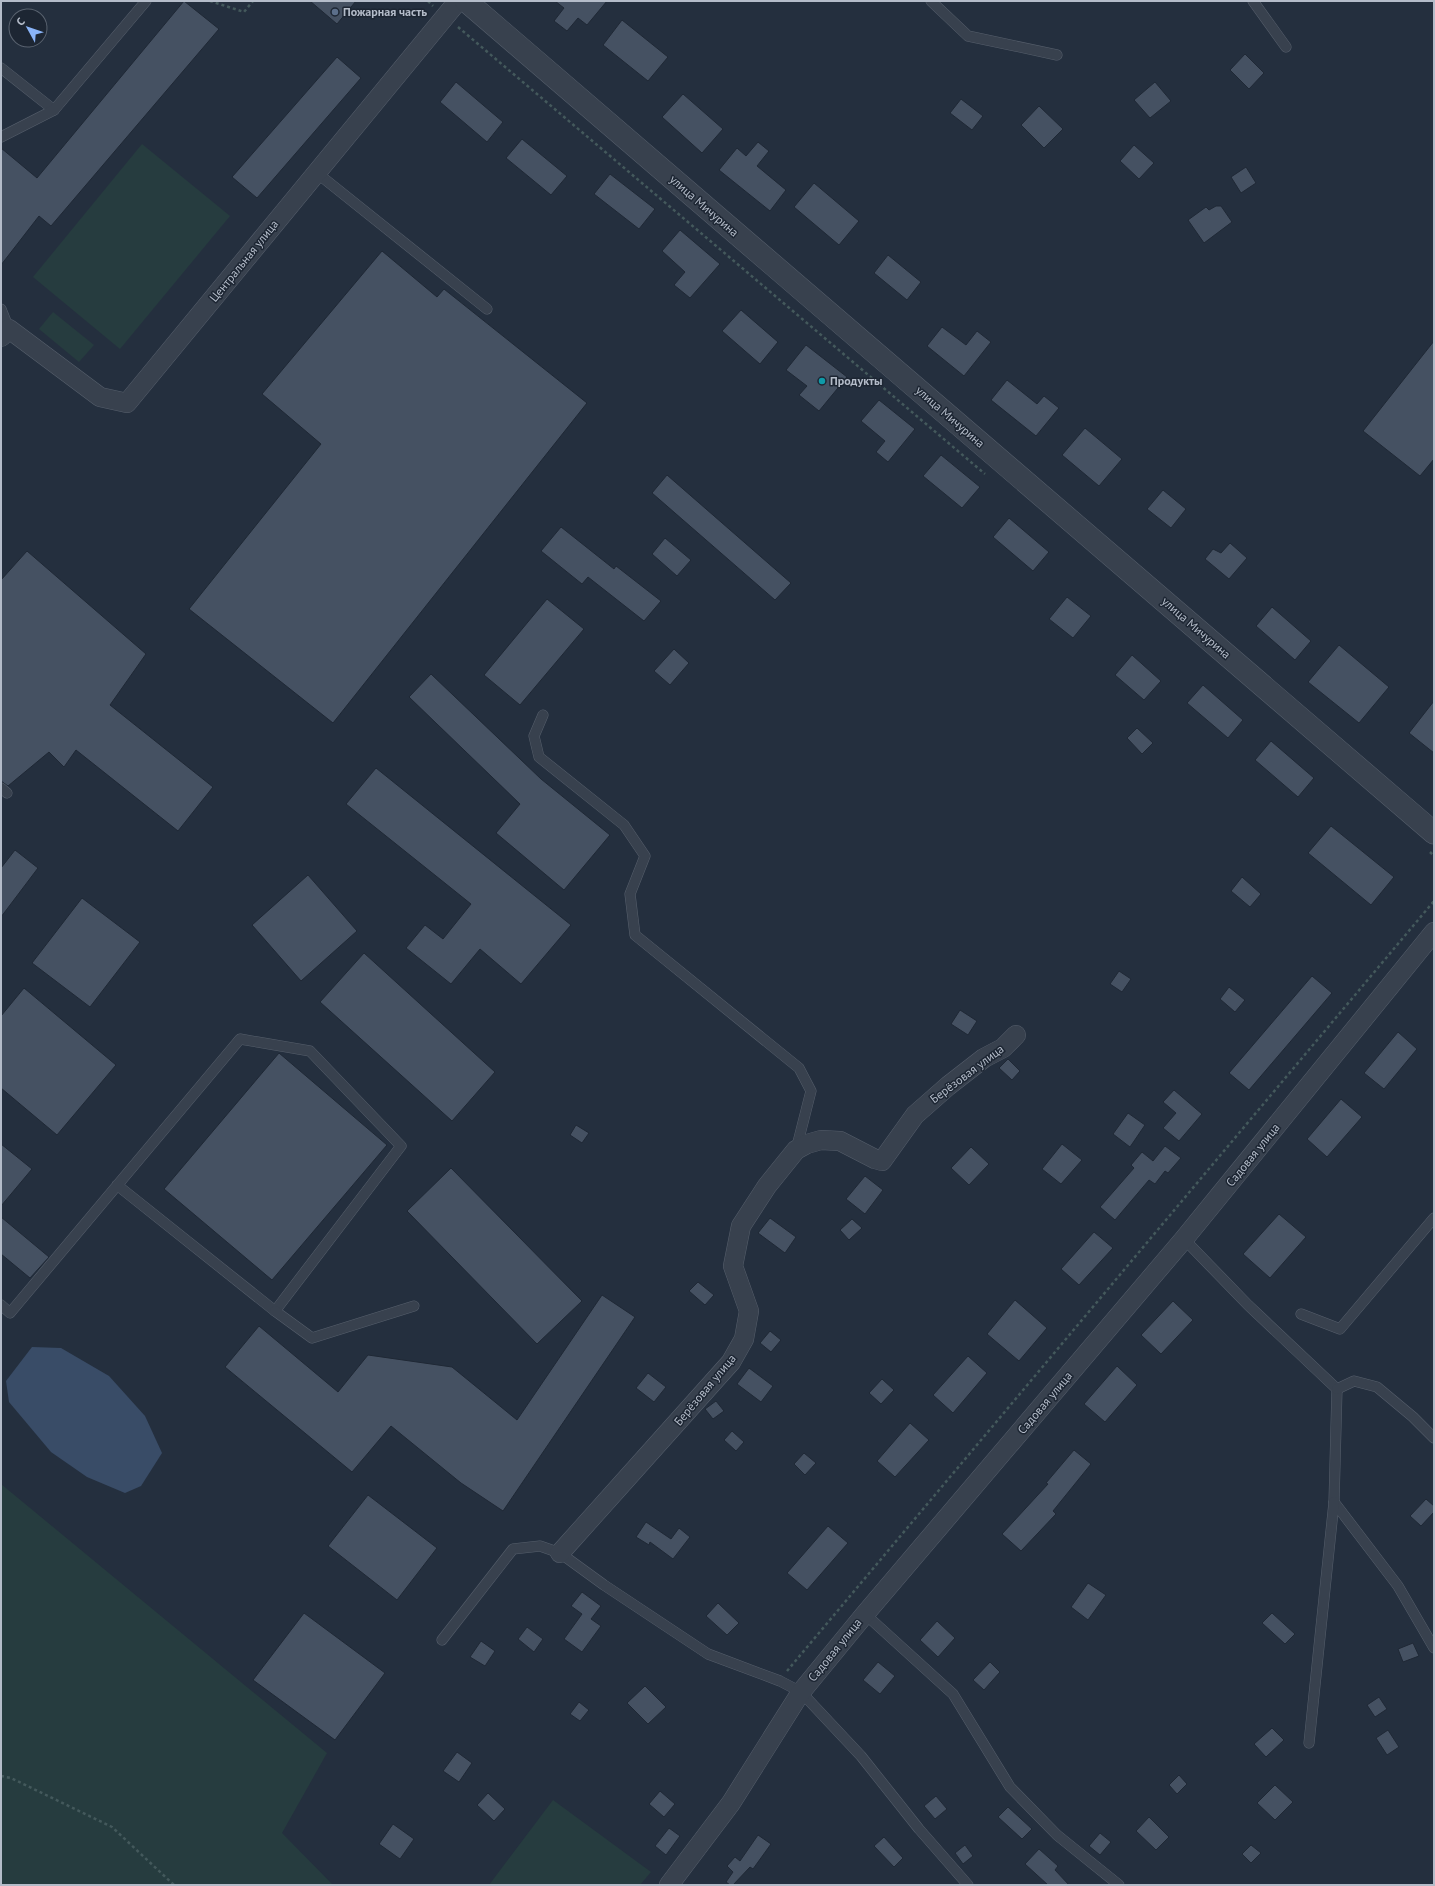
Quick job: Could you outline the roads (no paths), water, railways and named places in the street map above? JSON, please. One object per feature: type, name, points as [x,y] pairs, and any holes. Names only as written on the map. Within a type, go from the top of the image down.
[{"type":"street","name":"Центральная улица","points":[[5,333],[100,397],[127,403],[458,1]]},
{"type":"street","name":"улица Мичурина","points":[[466,1],[1431,842]]},
{"type":"street","name":"Садовая улица","points":[[670,1885],[731,1803],[801,1692],[865,1614],[1184,1239],[1434,932]]},
{"type":"street","name":"Берёзовая улица","points":[[560,1553],[731,1362],[744,1339],[749,1311],[733,1266],[741,1226],[766,1186],[796,1150],[807,1144],[821,1140],[840,1141],[875,1160],[882,1161],[915,1115],[948,1086],[984,1058],[1003,1048],[1016,1035]]},
{"type":"lane","points":[[1,137],[54,110],[146,1]]},
{"type":"lane","points":[[931,1],[968,36],[1057,55]]},
{"type":"lane","points":[[1253,1],[1286,47]]},
{"type":"lane","points":[[1,68],[54,110]]},
{"type":"lane","points":[[317,173],[487,309]]},
{"type":"lane","points":[[1,309],[5,333]]},
{"type":"lane","points":[[543,715],[534,736],[539,757],[624,825],[645,856],[630,894],[635,935],[799,1068],[811,1091],[796,1150]]},
{"type":"lane","points":[[1,1305],[10,1313],[240,1039],[310,1051],[401,1146],[275,1311]]},
{"type":"lane","points":[[117,1185],[275,1311],[312,1338],[414,1306]]},
{"type":"lane","points":[[1301,1314],[1340,1329],[1434,1218]]},
{"type":"lane","points":[[1184,1239],[1248,1305],[1337,1389],[1334,1502],[1309,1744]]},
{"type":"lane","points":[[1337,1389],[1354,1381],[1377,1387],[1413,1417],[1434,1438]]},
{"type":"lane","points":[[1334,1502],[1398,1586],[1434,1648]]},
{"type":"lane","points":[[442,1640],[513,1548],[540,1546],[560,1553],[604,1586],[708,1654],[780,1681],[801,1692],[861,1756],[919,1829],[968,1885]]},
{"type":"lane","points":[[865,1614],[953,1694],[1010,1787],[1057,1835],[1119,1885]]},
{"type":"water","points":[[32,1347],[61,1348],[109,1376],[145,1416],[162,1453],[141,1486],[125,1493],[87,1477],[51,1452],[9,1402],[6,1381]]},
{"type":"place","name":"Пожарная часть","points":[[335,12]]},
{"type":"place","name":"Продукты","points":[[822,381]]}]
